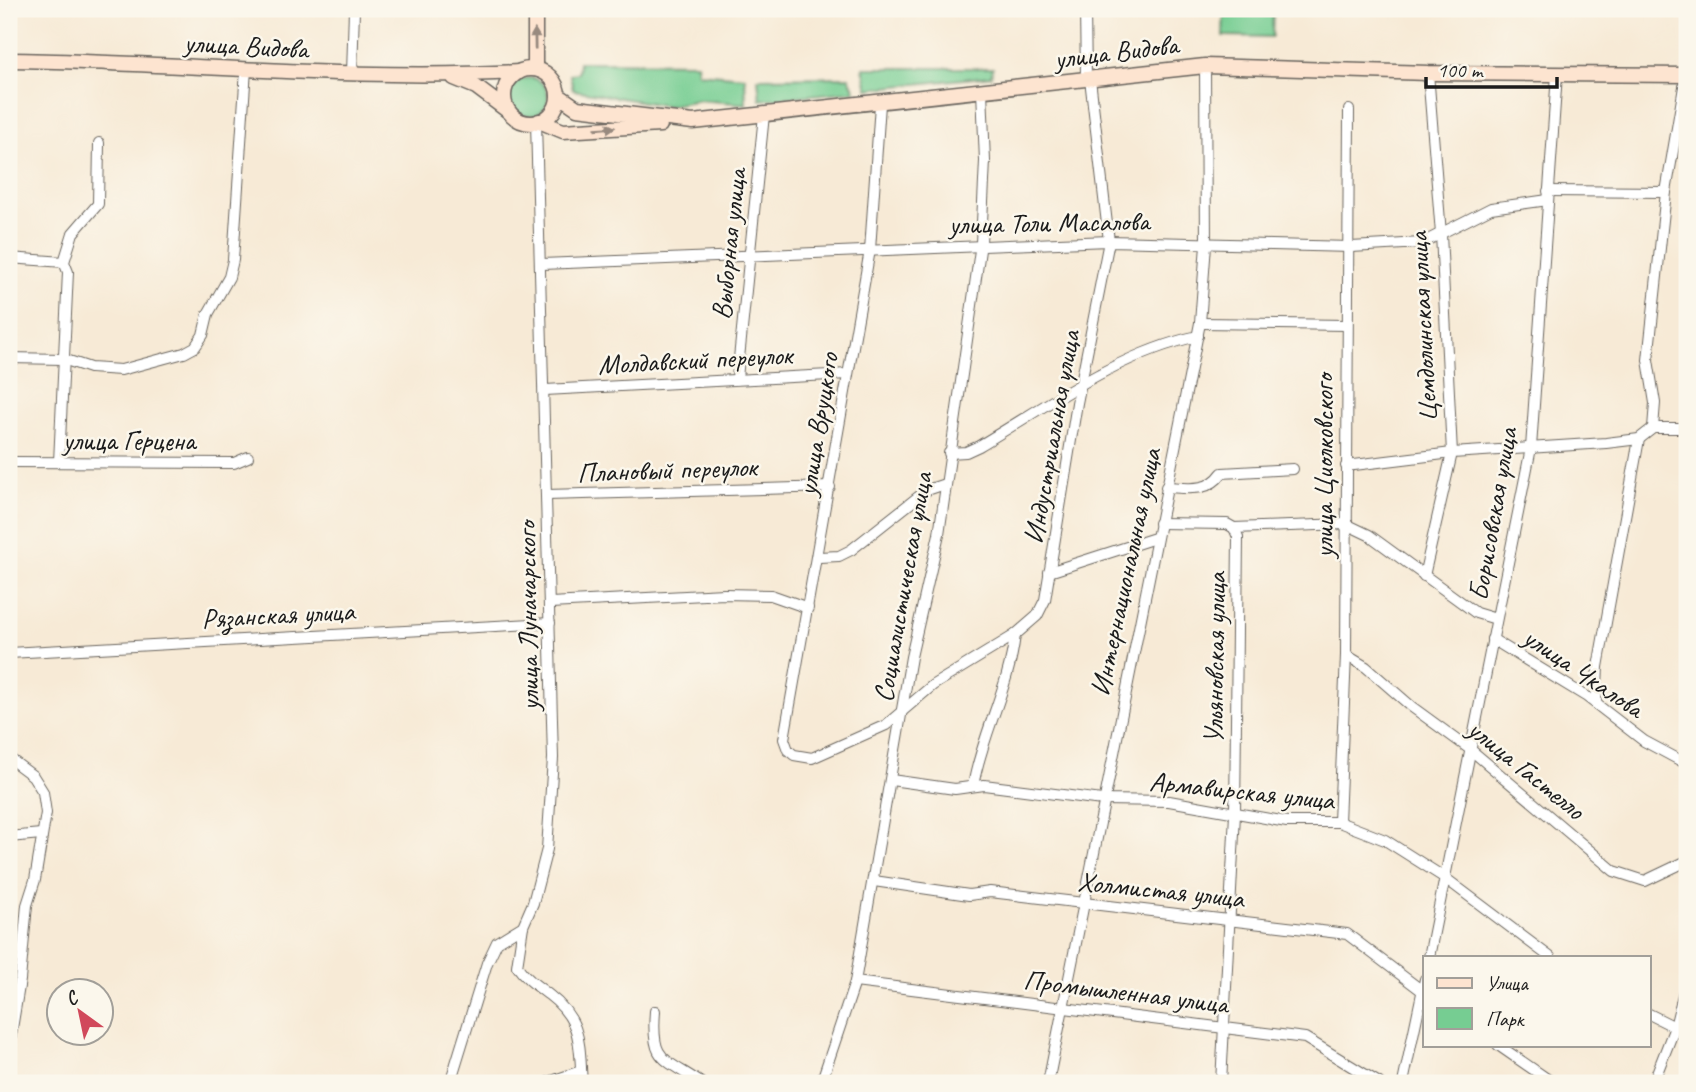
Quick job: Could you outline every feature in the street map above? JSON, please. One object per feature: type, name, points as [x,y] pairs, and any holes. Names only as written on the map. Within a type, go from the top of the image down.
[{"type":"street","points":[[352,74],[354,9]]},
{"type":"street","points":[[535,9],[535,69]]},
{"type":"street","name":"Индустриальная улица","points":[[1015,635],[1037,616],[1045,600],[1080,387],[1109,240],[1088,79],[1085,9]]},
{"type":"street","name":"улица Видова","points":[[9,60],[439,76]]},
{"type":"street","name":"улица Видова","points":[[558,95],[578,108],[693,122],[880,104],[1164,68],[1205,66],[1428,73],[1686,75]]},
{"type":"street","name":"Интернациональная улица","points":[[1048,1083],[1102,800],[1198,336],[1206,245],[1205,66]]},
{"type":"street","points":[[9,358],[63,359],[90,368],[121,370],[184,353],[195,346],[203,335],[208,314],[229,277],[233,260],[246,69]]},
{"type":"street","points":[[439,76],[535,69],[553,80],[558,95],[553,111],[538,122]]},
{"type":"street","points":[[510,112],[505,90],[519,72]]},
{"type":"street","name":"Цемдолинская улица","points":[[1424,576],[1452,453],[1441,234],[1428,73]]},
{"type":"street","name":"Борисовская улица","points":[[1429,956],[1531,447],[1557,74]]},
{"type":"street","points":[[1653,428],[1655,403],[1648,360],[1666,192],[1686,75]]},
{"type":"street","points":[[439,76],[460,79],[477,87],[522,121],[538,122],[563,131],[693,122]]},
{"type":"street","name":"Социалистическая улица","points":[[825,1083],[855,982],[911,657],[939,534],[981,243],[985,160],[982,92]]},
{"type":"street","name":"улица Вруцкого","points":[[880,104],[870,250],[819,557],[784,739],[788,750],[803,758],[812,758],[886,725],[903,712]]},
{"type":"street","name":"улица Циолковского","points":[[1339,822],[1346,655],[1346,326],[1351,247],[1349,110]]},
{"type":"street","name":"Выборная улица","points":[[737,378],[764,115]]},
{"type":"street","name":"улица Луначарского","points":[[538,122],[553,758],[547,849],[533,903],[523,926],[517,966],[522,974],[556,1001],[576,1026],[581,1071]]},
{"type":"street","points":[[58,462],[68,272],[64,262],[73,233],[98,204],[99,143]]},
{"type":"street","name":"улица Толи Масалова","points":[[542,264],[981,243],[1109,240],[1206,245],[1351,247],[1422,243],[1491,208],[1548,196],[1666,192]]},
{"type":"street","points":[[9,258],[64,262]]},
{"type":"street","points":[[1200,323],[1346,326]]},
{"type":"street","points":[[949,453],[966,452],[979,446],[1121,363],[1171,342],[1198,336]]},
{"type":"street","name":"Молдавский переулок","points":[[545,390],[848,374]]},
{"type":"street","points":[[1346,466],[1452,453],[1639,439],[1653,428],[1687,428]]},
{"type":"street","points":[[1596,704],[1598,667],[1639,439]]},
{"type":"street","name":"улица Герцена","points":[[9,462],[234,463],[248,457]]},
{"type":"street","points":[[1166,487],[1203,488],[1214,484],[1222,473],[1293,470]]},
{"type":"street","points":[[819,557],[839,556],[851,550],[927,490],[945,484]]},
{"type":"street","name":"Плановый переулок","points":[[547,495],[830,487]]},
{"type":"street","points":[[1159,523],[1227,524],[1234,528],[1346,524]]},
{"type":"street","name":"улица Чкалова","points":[[1346,524],[1369,535],[1476,613],[1496,619]]},
{"type":"street","name":"Ульяновская улица","points":[[1221,1083],[1227,918],[1235,814],[1238,548],[1234,528]]},
{"type":"street","points":[[1049,572],[1155,538]]},
{"type":"street","points":[[550,603],[724,594],[771,595],[808,608]]},
{"type":"street","name":"Рязанская улица","points":[[9,653],[550,623]]},
{"type":"street","points":[[903,712],[933,685],[1015,635]]},
{"type":"street","points":[[973,786],[976,767],[1002,698],[1015,635]]},
{"type":"street","name":"улица Чкалова","points":[[1492,639],[1596,704],[1644,741],[1687,764]]},
{"type":"street","name":"улица Гастелло","points":[[1346,655],[1366,667],[1412,707],[1471,750],[1614,871],[1645,881],[1687,862]]},
{"type":"street","points":[[9,758],[33,776],[44,792],[46,813],[35,880],[27,905],[20,980],[9,1047]]},
{"type":"street","name":"Армавирская улица","points":[[891,780],[955,789],[984,785],[1102,800],[1169,802],[1287,822],[1339,822],[1385,840],[1445,878],[1549,956]]},
{"type":"street","points":[[9,837],[41,834]]},
{"type":"street","name":"Холмистая улица","points":[[874,881],[969,895],[990,892],[1347,934],[1423,991]]},
{"type":"street","points":[[450,1083],[487,963],[497,942],[523,926]]},
{"type":"street","points":[[1653,1083],[1675,1027],[1687,979]]},
{"type":"street","name":"Промышленная улица","points":[[855,982],[1306,1038],[1379,1083]]},
{"type":"street","points":[[1403,1083],[1423,996]]},
{"type":"street","points":[[655,1011],[653,1042],[656,1051],[701,1083]]},
{"type":"street","points":[[1650,1014],[1675,1027]]},
{"type":"street","points":[[1499,1046],[1553,1083]]},
{"type":"street","points":[[546,1083],[581,1071],[582,1083]]},
{"type":"green space","points":[[1224,9],[1273,9],[1272,37],[1223,36]]},
{"type":"green space","points":[[579,62],[697,63],[698,73],[745,77],[746,104],[698,100],[668,106],[573,90],[570,74],[578,73]]},
{"type":"green space","points":[[863,68],[993,68],[991,76],[868,89]]},
{"type":"green space","points":[[849,77],[855,91],[760,100],[758,78]]},
{"type":"green space","points":[[529,78],[543,83],[548,97],[543,111],[529,116],[515,111],[510,97],[515,83]]}]
